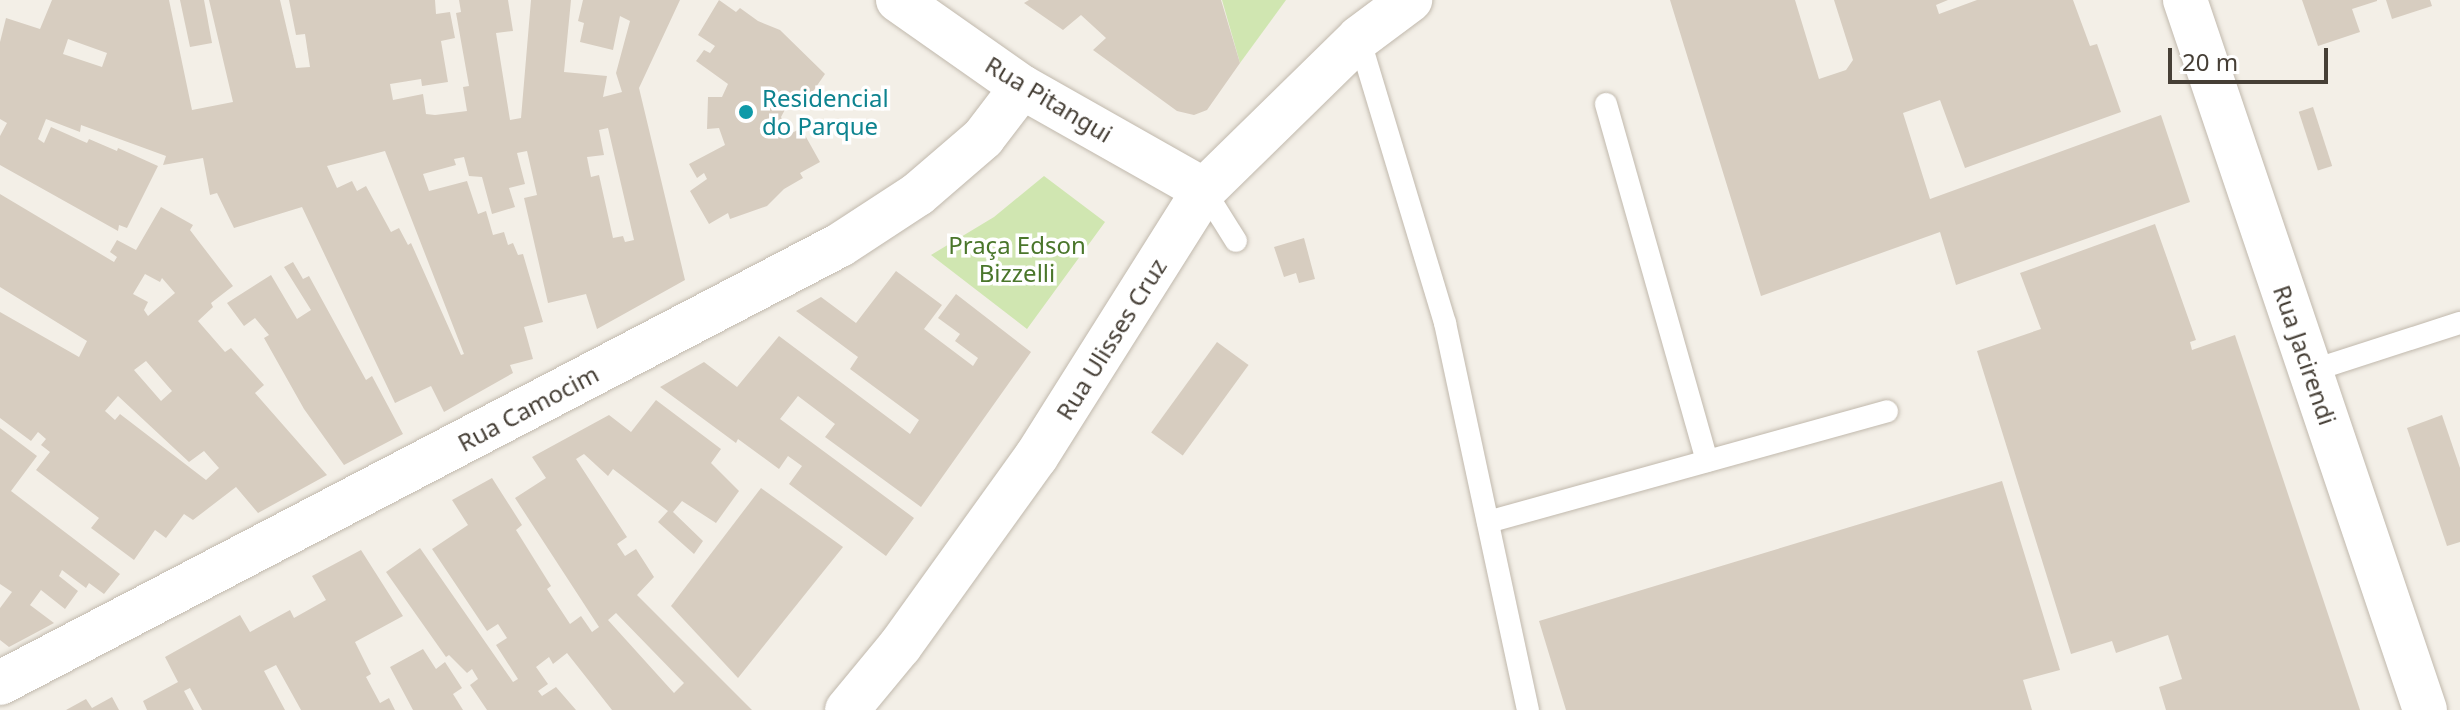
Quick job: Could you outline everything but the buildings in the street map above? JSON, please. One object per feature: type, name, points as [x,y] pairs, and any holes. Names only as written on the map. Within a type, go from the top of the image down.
[{"type":"street","name":"Rua Pitangui","points":[[898,0],[1022,87],[1204,190]]},
{"type":"street","name":"Rua Ulisses Cruz","points":[[847,710],[900,646],[1036,457],[1204,190],[1359,38],[1410,0]]},
{"type":"street","name":"Rua Jacirendi","points":[[2185,0],[2425,710]]},
{"type":"street","name":"Rua Camocim","points":[[0,683],[840,245],[918,194],[983,138],[1022,87]]},
{"type":"lane","points":[[1359,38],[1445,323],[1528,710]]},
{"type":"lane","points":[[1606,104],[1707,461]]},
{"type":"lane","points":[[1204,190],[1236,241]]},
{"type":"lane","points":[[2311,371],[2460,323]]},
{"type":"lane","points":[[1488,522],[1887,411]]},
{"type":"green space","points":[[1222,0],[1286,0],[1240,63]]},
{"type":"green space","name":"Praça Edson Bizzelli","points":[[1044,176],[1105,222],[1027,329],[931,255],[994,217]]},
{"type":"place","name":"Residencial do Parque","points":[[746,112]]}]
